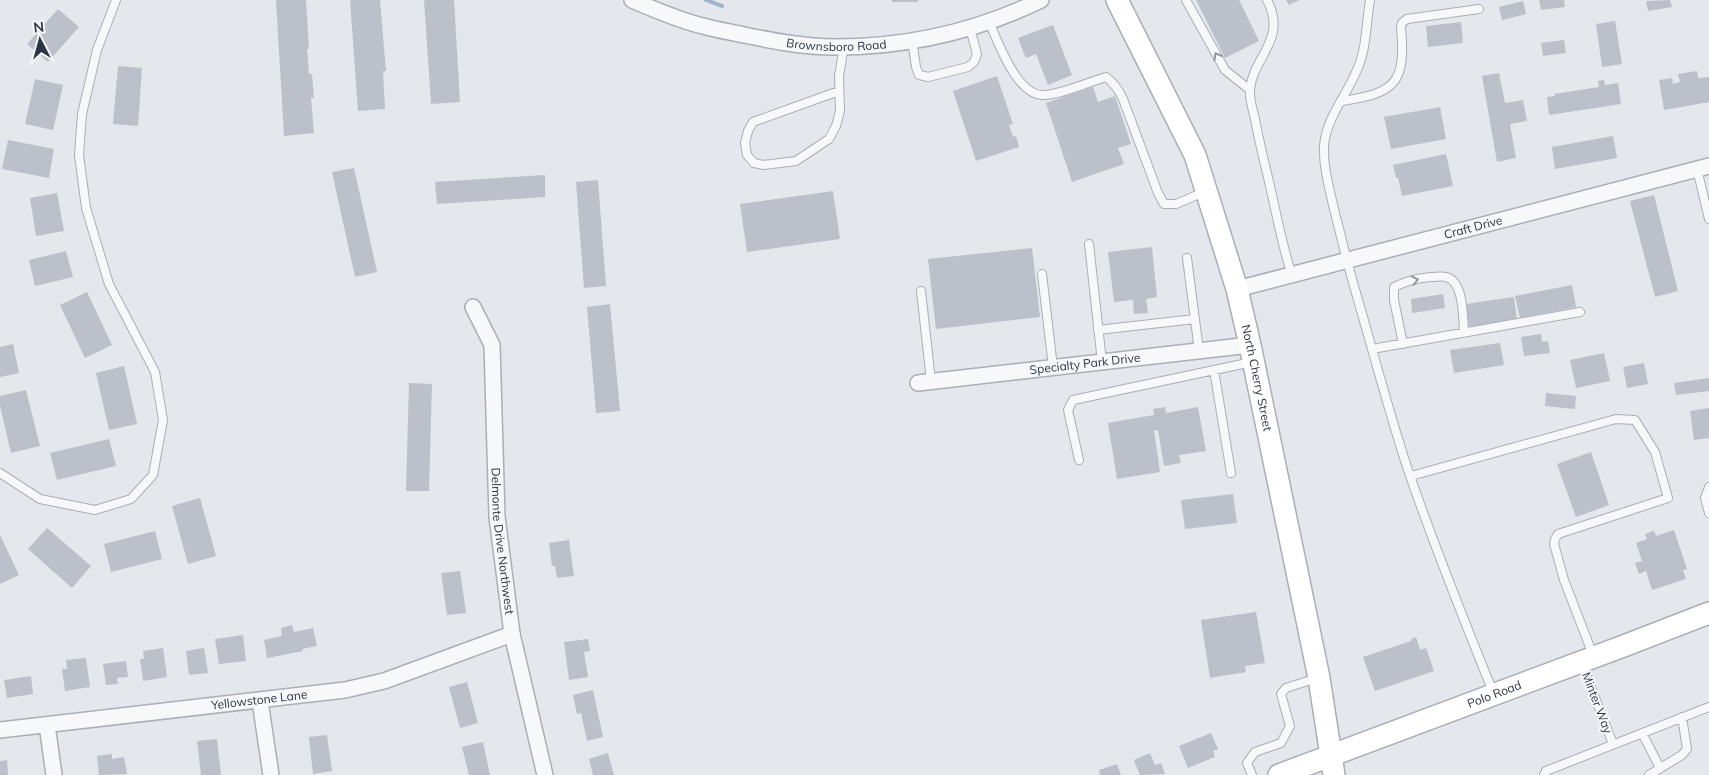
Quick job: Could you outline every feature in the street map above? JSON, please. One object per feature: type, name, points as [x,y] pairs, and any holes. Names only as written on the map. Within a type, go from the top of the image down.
[{"type":"main road","name":"North Cherry Street","points":[[1117,0],[1195,154],[1237,289],[1319,678],[1332,765]]},
{"type":"main road","name":"Polo Road","points":[[1279,775],[1332,765],[1493,694],[1709,613]]},
{"type":"street","name":"Brownsboro Road","points":[[632,0],[702,26],[806,45],[844,46],[886,44],[970,28],[1018,11],[1041,0]]},
{"type":"street","name":"Craft Drive","points":[[1237,289],[1703,168]]},
{"type":"street","name":"Delmonte Drive Northwest","points":[[473,307],[492,345],[497,516],[512,634],[545,775]]},
{"type":"street","name":"Specialty Park Drive","points":[[925,382],[1199,351],[1252,353]]},
{"type":"street","name":"Yellowstone Lane","points":[[0,730],[345,690],[384,681],[512,634]]},
{"type":"street","points":[[260,701],[271,775]]},
{"type":"street","points":[[47,725],[54,775]]},
{"type":"lane","points":[[0,473],[40,499],[95,510],[131,499],[153,475],[163,420],[155,372],[109,284],[86,208],[79,155],[82,114],[97,50],[116,0]]},
{"type":"lane","points":[[1186,0],[1225,70],[1250,90]]},
{"type":"lane","points":[[1266,0],[1271,8],[1273,25],[1271,38],[1268,49],[1253,74],[1250,90],[1260,146],[1280,226],[1285,255],[1292,275]]},
{"type":"lane","points":[[1370,0],[1362,57],[1326,134],[1324,146],[1328,182],[1347,261],[1411,476],[1493,694]]},
{"type":"lane","points":[[1342,101],[1380,94],[1392,86],[1398,76],[1402,60],[1401,27],[1406,19],[1479,9]]},
{"type":"lane","points":[[989,22],[1011,70],[1022,84],[1036,94],[1052,94],[1106,77],[1112,81],[1123,99],[1158,193],[1164,204],[1176,204],[1206,191]]},
{"type":"lane","points":[[912,40],[919,75],[928,77],[968,67],[974,62],[976,54],[970,28]]},
{"type":"lane","points":[[839,91],[754,122],[748,131],[747,155],[754,163],[764,165],[796,161],[829,139],[836,126],[840,111],[839,76],[844,46]]},
{"type":"lane","points":[[1703,168],[1709,219]]},
{"type":"lane","points":[[1089,244],[1102,362]]},
{"type":"lane","points":[[1187,258],[1199,351]]},
{"type":"lane","points":[[1042,274],[1053,367]]},
{"type":"lane","points":[[1403,344],[1394,300],[1394,287],[1416,278],[1438,276],[1447,277],[1455,282],[1458,288],[1464,332]]},
{"type":"lane","points":[[921,291],[925,382]]},
{"type":"lane","points":[[1372,349],[1580,312]]},
{"type":"lane","points":[[1098,330],[1195,319]]},
{"type":"lane","points":[[1079,460],[1068,410],[1073,400],[1214,370],[1252,353]]},
{"type":"lane","points":[[1214,370],[1231,473]]},
{"type":"lane","name":"Minter Way","points":[[1411,476],[1616,419],[1635,420],[1655,452],[1668,498],[1558,534],[1554,544],[1613,744]]},
{"type":"lane","points":[[1709,487],[1705,498],[1709,513]]},
{"type":"lane","points":[[1252,775],[1247,763],[1255,752],[1281,743],[1290,726],[1281,694],[1286,688],[1319,678]]},
{"type":"lane","points":[[1544,775],[1546,771],[1709,707]]},
{"type":"lane","points":[[1649,775],[1682,755],[1687,749],[1682,717]]},
{"type":"lane","points":[[1642,733],[1660,768]]},
{"type":"building","points":[[276,0],[306,0],[309,74],[312,74],[314,98],[311,98],[314,133],[284,136]]},
{"type":"building","points":[[350,0],[380,0],[386,71],[383,71],[385,109],[358,111]]},
{"type":"building","points":[[424,0],[454,0],[460,102],[431,104]]},
{"type":"building","points":[[892,0],[918,0],[918,2],[892,2]]},
{"type":"building","points":[[1196,0],[1239,0],[1259,41],[1225,58]]},
{"type":"building","points":[[1286,0],[1299,0],[1289,5]]},
{"type":"building","points":[[1539,0],[1564,0],[1565,7],[1541,10]]},
{"type":"building","points":[[1670,0],[1672,7],[1648,11],[1646,1]]},
{"type":"building","points":[[1523,1],[1526,14],[1502,20],[1499,7]]},
{"type":"building","points":[[58,9],[79,27],[48,62],[27,44]]},
{"type":"building","points":[[1615,21],[1622,64],[1602,67],[1596,24]]},
{"type":"building","points":[[1461,22],[1463,43],[1428,47],[1426,26]]},
{"type":"building","points":[[1053,25],[1072,75],[1048,85],[1036,54],[1026,58],[1018,38]]},
{"type":"building","points":[[1564,40],[1566,53],[1543,56],[1541,43]]},
{"type":"building","points":[[118,66],[142,68],[138,126],[113,124]]},
{"type":"building","points":[[1697,71],[1698,78],[1709,77],[1709,102],[1664,110],[1659,80],[1672,78],[1673,84],[1680,82],[1678,74]]},
{"type":"building","points":[[1499,73],[1505,103],[1523,100],[1527,121],[1510,124],[1516,158],[1497,162],[1482,76]]},
{"type":"building","points":[[997,76],[1013,124],[1009,125],[1013,137],[1016,136],[1019,147],[976,161],[953,91]]},
{"type":"building","points":[[35,79],[63,85],[53,130],[25,124]]},
{"type":"building","points":[[1604,80],[1605,85],[1618,83],[1621,104],[1549,115],[1547,97],[1555,96],[1554,94],[1599,87],[1598,81]]},
{"type":"building","points":[[1093,87],[1098,102],[1115,96],[1131,144],[1118,148],[1124,164],[1072,182],[1046,103]]},
{"type":"building","points":[[1440,107],[1446,139],[1391,149],[1384,117]]},
{"type":"building","points":[[1613,136],[1617,158],[1555,169],[1552,147]]},
{"type":"building","points":[[8,140],[54,149],[49,178],[2,169]]},
{"type":"building","points":[[1446,154],[1453,186],[1402,196],[1393,165]]},
{"type":"building","points":[[354,168],[377,272],[355,277],[332,172]]},
{"type":"building","points":[[545,175],[545,197],[437,204],[435,182]]},
{"type":"building","points":[[598,180],[606,286],[584,288],[576,182]]},
{"type":"building","points":[[833,191],[840,239],[747,252],[740,204]]},
{"type":"building","points":[[57,193],[64,231],[36,236],[30,198]]},
{"type":"building","points":[[1654,195],[1678,291],[1655,297],[1630,201]]},
{"type":"building","points":[[1152,247],[1157,297],[1146,299],[1148,313],[1134,314],[1133,300],[1114,302],[1108,252]]},
{"type":"building","points":[[1032,248],[1040,317],[936,329],[928,259]]},
{"type":"building","points":[[66,251],[73,277],[35,286],[29,260]]},
{"type":"building","points":[[1572,285],[1576,307],[1520,318],[1515,296]]},
{"type":"building","points":[[87,292],[112,345],[85,358],[60,305]]},
{"type":"building","points":[[1443,294],[1445,308],[1412,313],[1411,299]]},
{"type":"building","points":[[1514,297],[1517,320],[1469,327],[1466,304]]},
{"type":"building","points":[[610,304],[620,411],[596,413],[587,307]]},
{"type":"building","points":[[1541,334],[1542,342],[1548,341],[1550,353],[1524,356],[1521,337]]},
{"type":"building","points":[[1500,343],[1504,365],[1454,373],[1450,350]]},
{"type":"building","points":[[13,344],[19,373],[0,377],[0,347]]},
{"type":"building","points":[[1604,353],[1610,381],[1576,388],[1570,360]]},
{"type":"building","points":[[1644,363],[1648,384],[1627,388],[1623,367]]},
{"type":"building","points":[[124,366],[137,424],[109,430],[96,373]]},
{"type":"building","points":[[1709,378],[1709,391],[1676,395],[1674,383]]},
{"type":"building","points":[[409,383],[432,384],[429,491],[406,491]]},
{"type":"building","points":[[26,390],[40,446],[11,453],[0,406],[0,396]]},
{"type":"building","points":[[1546,393],[1576,396],[1575,409],[1545,406]]},
{"type":"building","points":[[1165,407],[1166,413],[1198,407],[1206,451],[1179,455],[1181,463],[1164,466],[1158,430],[1154,431],[1160,472],[1117,479],[1108,423],[1154,415],[1153,409]]},
{"type":"building","points":[[1709,408],[1709,438],[1694,440],[1690,411]]},
{"type":"building","points":[[109,439],[116,466],[57,480],[50,453]]},
{"type":"building","points":[[1591,452],[1609,505],[1576,517],[1557,464]]},
{"type":"building","points":[[1233,494],[1237,523],[1185,529],[1181,500]]},
{"type":"building","points":[[200,498],[216,556],[188,564],[172,506]]},
{"type":"building","points":[[47,528],[91,566],[72,588],[28,549]]},
{"type":"building","points":[[1674,530],[1687,569],[1683,570],[1686,579],[1652,590],[1646,571],[1639,574],[1635,563],[1642,561],[1636,543],[1647,539],[1645,534],[1654,531],[1656,536]]},
{"type":"building","points":[[155,531],[162,559],[111,572],[104,544]]},
{"type":"building","points":[[0,535],[19,575],[0,584]]},
{"type":"building","points":[[569,540],[574,576],[557,578],[555,566],[552,566],[549,543]]},
{"type":"building","points":[[460,571],[466,613],[447,615],[441,573]]},
{"type":"building","points":[[1256,612],[1265,663],[1245,666],[1246,672],[1210,678],[1201,620]]},
{"type":"building","points":[[292,625],[294,632],[313,628],[317,646],[302,649],[303,651],[267,658],[264,640],[282,636],[281,628]]},
{"type":"building","points":[[243,635],[246,661],[219,664],[215,639]]},
{"type":"building","points":[[1416,637],[1420,650],[1426,648],[1434,671],[1375,691],[1363,657],[1411,641],[1411,639]]},
{"type":"building","points":[[588,639],[590,651],[584,652],[588,677],[569,680],[564,642]]},
{"type":"building","points":[[163,648],[167,677],[143,681],[140,659],[144,659],[143,651]]},
{"type":"building","points":[[204,648],[208,673],[189,675],[186,651]]},
{"type":"building","points":[[86,658],[90,687],[65,691],[62,669],[67,669],[66,660]]},
{"type":"building","points":[[126,661],[128,677],[117,678],[118,684],[106,685],[103,664]]},
{"type":"building","points":[[31,676],[33,694],[7,698],[4,680]]},
{"type":"building","points":[[467,682],[478,723],[460,728],[449,687]]},
{"type":"building","points":[[593,690],[603,737],[587,741],[581,713],[577,714],[573,695]]},
{"type":"building","points":[[1211,733],[1218,749],[1213,751],[1215,757],[1188,768],[1179,746]]},
{"type":"building","points":[[327,735],[332,771],[313,774],[309,737]]},
{"type":"building","points":[[217,739],[221,775],[201,775],[197,741]]},
{"type":"building","points":[[483,742],[490,775],[469,775],[462,747]]},
{"type":"building","points":[[608,753],[614,775],[593,775],[589,759]]},
{"type":"building","points":[[1150,753],[1155,765],[1161,763],[1165,774],[1140,775],[1134,760]]},
{"type":"building","points":[[112,754],[112,759],[124,757],[127,774],[99,775],[97,756]]},
{"type":"building","points":[[7,760],[8,775],[0,775],[0,761]]},
{"type":"building","points":[[1117,764],[1121,775],[1100,775],[1099,770]]},
{"type":"waterway","points":[[706,0],[722,6]]}]
